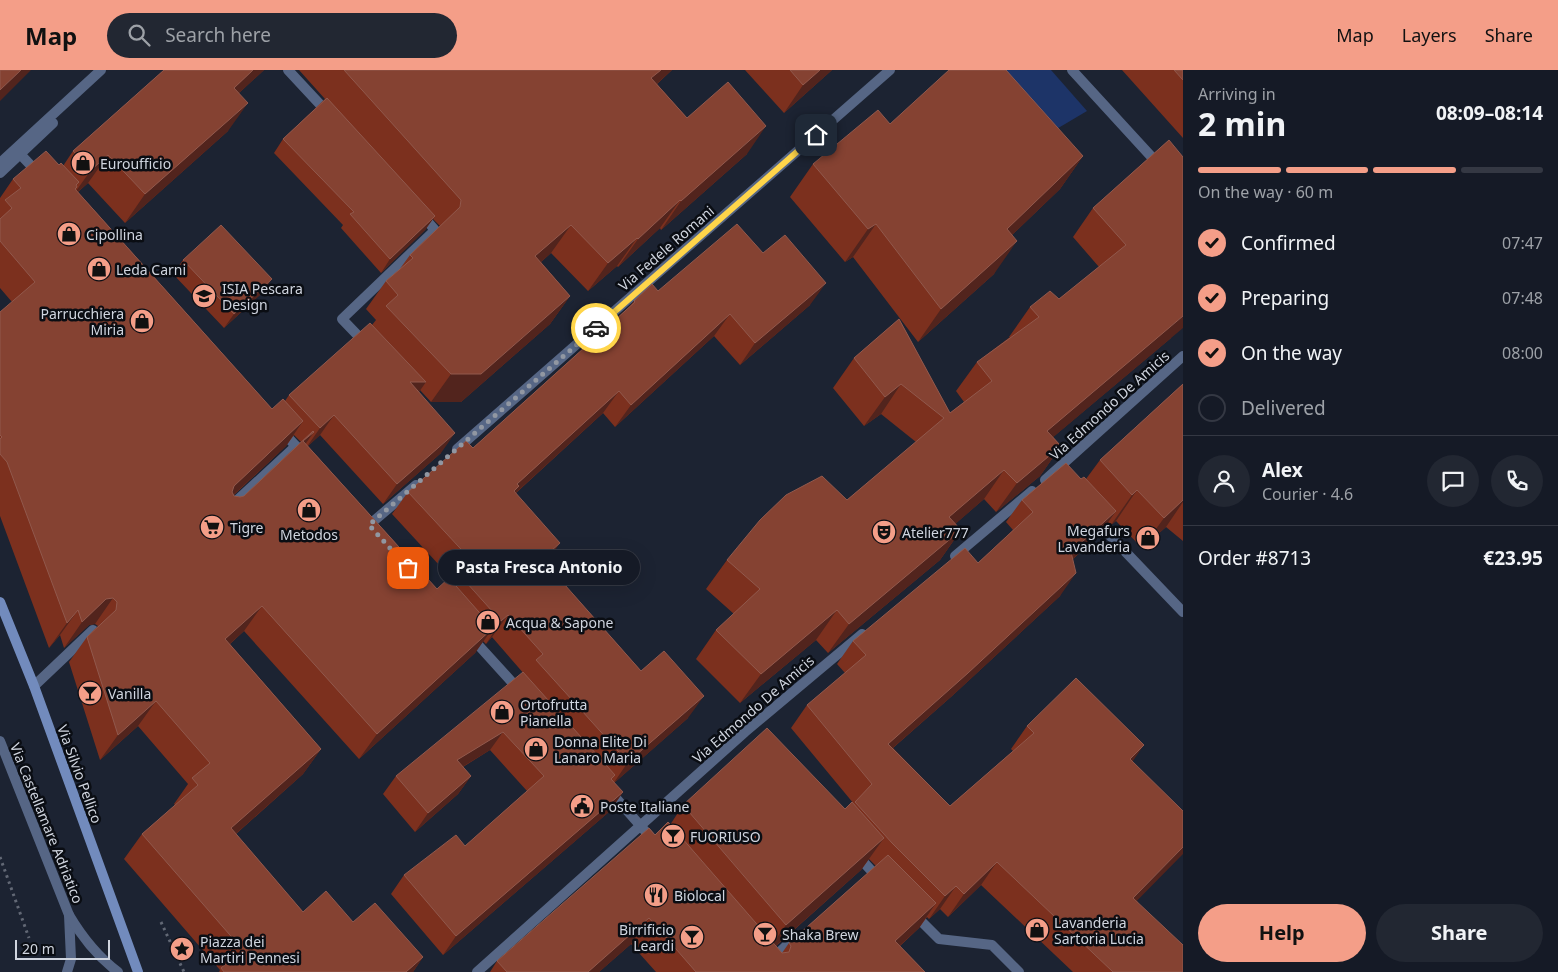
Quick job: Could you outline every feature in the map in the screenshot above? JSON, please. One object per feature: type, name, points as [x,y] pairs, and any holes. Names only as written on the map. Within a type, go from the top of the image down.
[{"type":"main road","name":"Via Silvio Pellico","points":[[0,602],[34,686],[138,972]]},
{"type":"street","points":[[0,163],[101,70]]},
{"type":"street","points":[[288,70],[335,121]]},
{"type":"street","name":"Via Fedele Romani","points":[[448,457],[460,441],[890,70]]},
{"type":"street","points":[[1072,70],[1163,169]]},
{"type":"street","points":[[0,173],[65,111],[73,96]]},
{"type":"street","points":[[20,154],[44,179]]},
{"type":"street","points":[[376,354],[342,319],[435,230],[415,208]]},
{"type":"street","name":"Via Edmondo De Amicis","points":[[948,562],[1056,478],[1183,356]]},
{"type":"street","points":[[276,424],[310,460]]},
{"type":"street","points":[[228,510],[296,446]]},
{"type":"street","points":[[369,525],[427,476]]},
{"type":"street","points":[[1091,516],[1183,612]]},
{"type":"street","name":"Via Edmondo De Amicis","points":[[477,972],[640,825],[747,735],[872,625]]},
{"type":"street","points":[[462,628],[528,701]]},
{"type":"street","points":[[34,686],[93,630]]},
{"type":"street","name":"Via Castellamare Adriatico","points":[[0,741],[69,915]]},
{"type":"street","points":[[601,781],[658,846]]},
{"type":"street","points":[[851,849],[867,874],[884,884]]},
{"type":"street","points":[[905,905],[939,939],[992,945],[1019,972]]},
{"type":"street","points":[[67,972],[72,954],[69,915]]},
{"type":"street","points":[[69,915],[79,932],[93,949],[118,972]]},
{"type":"street","points":[[762,967],[808,926]]},
{"type":"path","points":[[0,857],[29,938]]},
{"type":"path","points":[[161,922],[184,972]]},
{"type":"shaded area","points":[[972,70],[1051,70],[1087,111],[1038,140]]},
{"type":"building","points":[[0,70],[21,70],[0,90]]},
{"type":"building","points":[[164,70],[253,70],[234,88],[248,103],[145,194],[108,155],[91,170],[73,151]]},
{"type":"building","points":[[344,70],[661,70],[651,78],[687,118],[728,82],[766,126],[638,239],[608,263],[571,225],[535,256],[570,296],[481,374],[451,374],[386,306],[398,295],[386,281],[413,258],[410,255],[460,207],[461,200]]},
{"type":"building","points":[[790,70],[820,70],[803,85]]},
{"type":"building","points":[[949,70],[1006,70],[1083,156],[1007,229],[1017,241],[941,309],[876,224],[868,229],[813,164],[878,110],[890,124]]},
{"type":"building","points":[[1174,70],[1183,70],[1183,80]]},
{"type":"building","points":[[327,98],[435,216],[390,259],[350,214],[354,212],[283,139]]},
{"type":"building","points":[[1169,140],[1183,157],[1183,316],[1047,431],[1061,446],[1017,483],[1004,470],[949,517],[961,530],[849,624],[837,610],[761,674],[716,630],[760,589],[727,560],[760,520],[786,495],[822,476],[847,500],[944,418],[901,384],[885,397],[854,358],[899,319],[950,413],[992,381],[977,362],[1039,317],[1030,307],[1050,291],[1059,299],[1126,245],[1093,208]]},
{"type":"building","points":[[46,151],[59,165],[61,163],[79,182],[75,189],[272,409],[283,399],[303,421],[234,486],[232,492],[234,496],[244,496],[313,431],[303,441],[437,589],[449,578],[493,628],[377,734],[262,606],[225,639],[321,749],[231,828],[303,912],[326,891],[353,922],[375,903],[423,957],[406,972],[224,972],[221,968],[243,950],[142,834],[198,785],[192,778],[210,763],[156,701],[118,735],[87,637],[116,610],[117,602],[113,598],[106,599],[82,622],[78,610],[67,623],[7,462],[0,454],[0,439],[2,437],[0,435],[0,312],[35,282],[0,241],[0,219],[12,208],[5,200],[21,188],[13,179]]},
{"type":"building","points":[[737,224],[763,253],[785,235],[826,283],[755,343],[730,314],[631,405],[619,391],[517,484],[519,486],[514,491],[560,543],[542,559],[641,671],[664,651],[704,696],[628,762],[536,660],[543,654],[508,615],[501,621],[457,572],[471,560],[408,492],[466,441],[473,448],[635,302],[652,284],[658,291]]},
{"type":"building","points":[[221,225],[272,279],[234,314],[183,260]]},
{"type":"building","points":[[370,323],[426,382],[410,382],[455,433],[397,484],[334,415],[320,428],[289,395]]},
{"type":"building","points":[[1183,384],[1183,500],[1164,518],[1137,490],[1132,495],[1100,460]]},
{"type":"building","points":[[1066,463],[1081,479],[1084,477],[1116,511],[1071,552],[1076,573],[888,744],[950,806],[1034,733],[1027,726],[1076,678],[1144,745],[1130,759],[1183,811],[1183,847],[1133,898],[1183,945],[1183,972],[1113,972],[997,862],[964,894],[956,886],[945,896],[892,843],[855,802],[872,784],[807,705],[866,655],[853,641],[965,548],[978,563],[1033,512],[1022,500]]},
{"type":"building","points":[[523,672],[615,775],[611,779],[623,792],[456,936],[404,875],[456,835],[465,846],[544,776],[503,732],[457,760],[471,776],[428,813],[396,776]]},
{"type":"building","points":[[767,728],[845,809],[852,802],[884,838],[786,925],[683,805]]},
{"type":"building","points":[[668,822],[782,953],[789,952],[791,946],[789,943],[888,855],[936,903],[895,941],[925,972],[696,972],[649,918],[588,972],[507,972],[497,961],[649,828],[655,835]]},
{"type":"way so far","points":[[408,568],[369,525],[596,328]]},
{"type":"place","name":"Euroufficio","points":[[83,163]]},
{"type":"place","name":"Cipollina","points":[[69,234]]},
{"type":"place","name":"Leda Carni","points":[[99,269]]},
{"type":"place","name":"ISIA Pescara Design","points":[[204,296]]},
{"type":"place","name":"Parrucchiera Miria","points":[[142,321]]},
{"type":"place","name":"Metodos","points":[[309,510]]},
{"type":"place","name":"Tigre","points":[[212,527]]},
{"type":"place","name":"Atelier777","points":[[884,532]]},
{"type":"place","name":"Megafurs Lavanderia","points":[[1148,538]]},
{"type":"place","name":"Pasta Fresca Antonio","points":[[408,568]]},
{"type":"place","name":"Acqua & Sapone","points":[[488,622]]},
{"type":"place","name":"Vanilla","points":[[90,693]]},
{"type":"place","name":"Ortofrutta Pianella","points":[[502,712]]},
{"type":"place","name":"Donna Elite Di Lanaro Maria","points":[[536,749]]},
{"type":"place","name":"Poste Italiane","points":[[582,806]]},
{"type":"place","name":"FUORIUSO","points":[[673,836]]},
{"type":"place","name":"Biolocal","points":[[656,895]]},
{"type":"place","name":"Lavanderia Sartoria Lucia","points":[[1037,930]]},
{"type":"place","name":"Shaka Brew","points":[[765,934]]},
{"type":"place","name":"Birrificio Leardi","points":[[692,937]]},
{"type":"place","name":"Piazza dei Martiri Pennesi","points":[[182,949]]},
{"type":"route","points":[[596,328],[816,135]]}]
